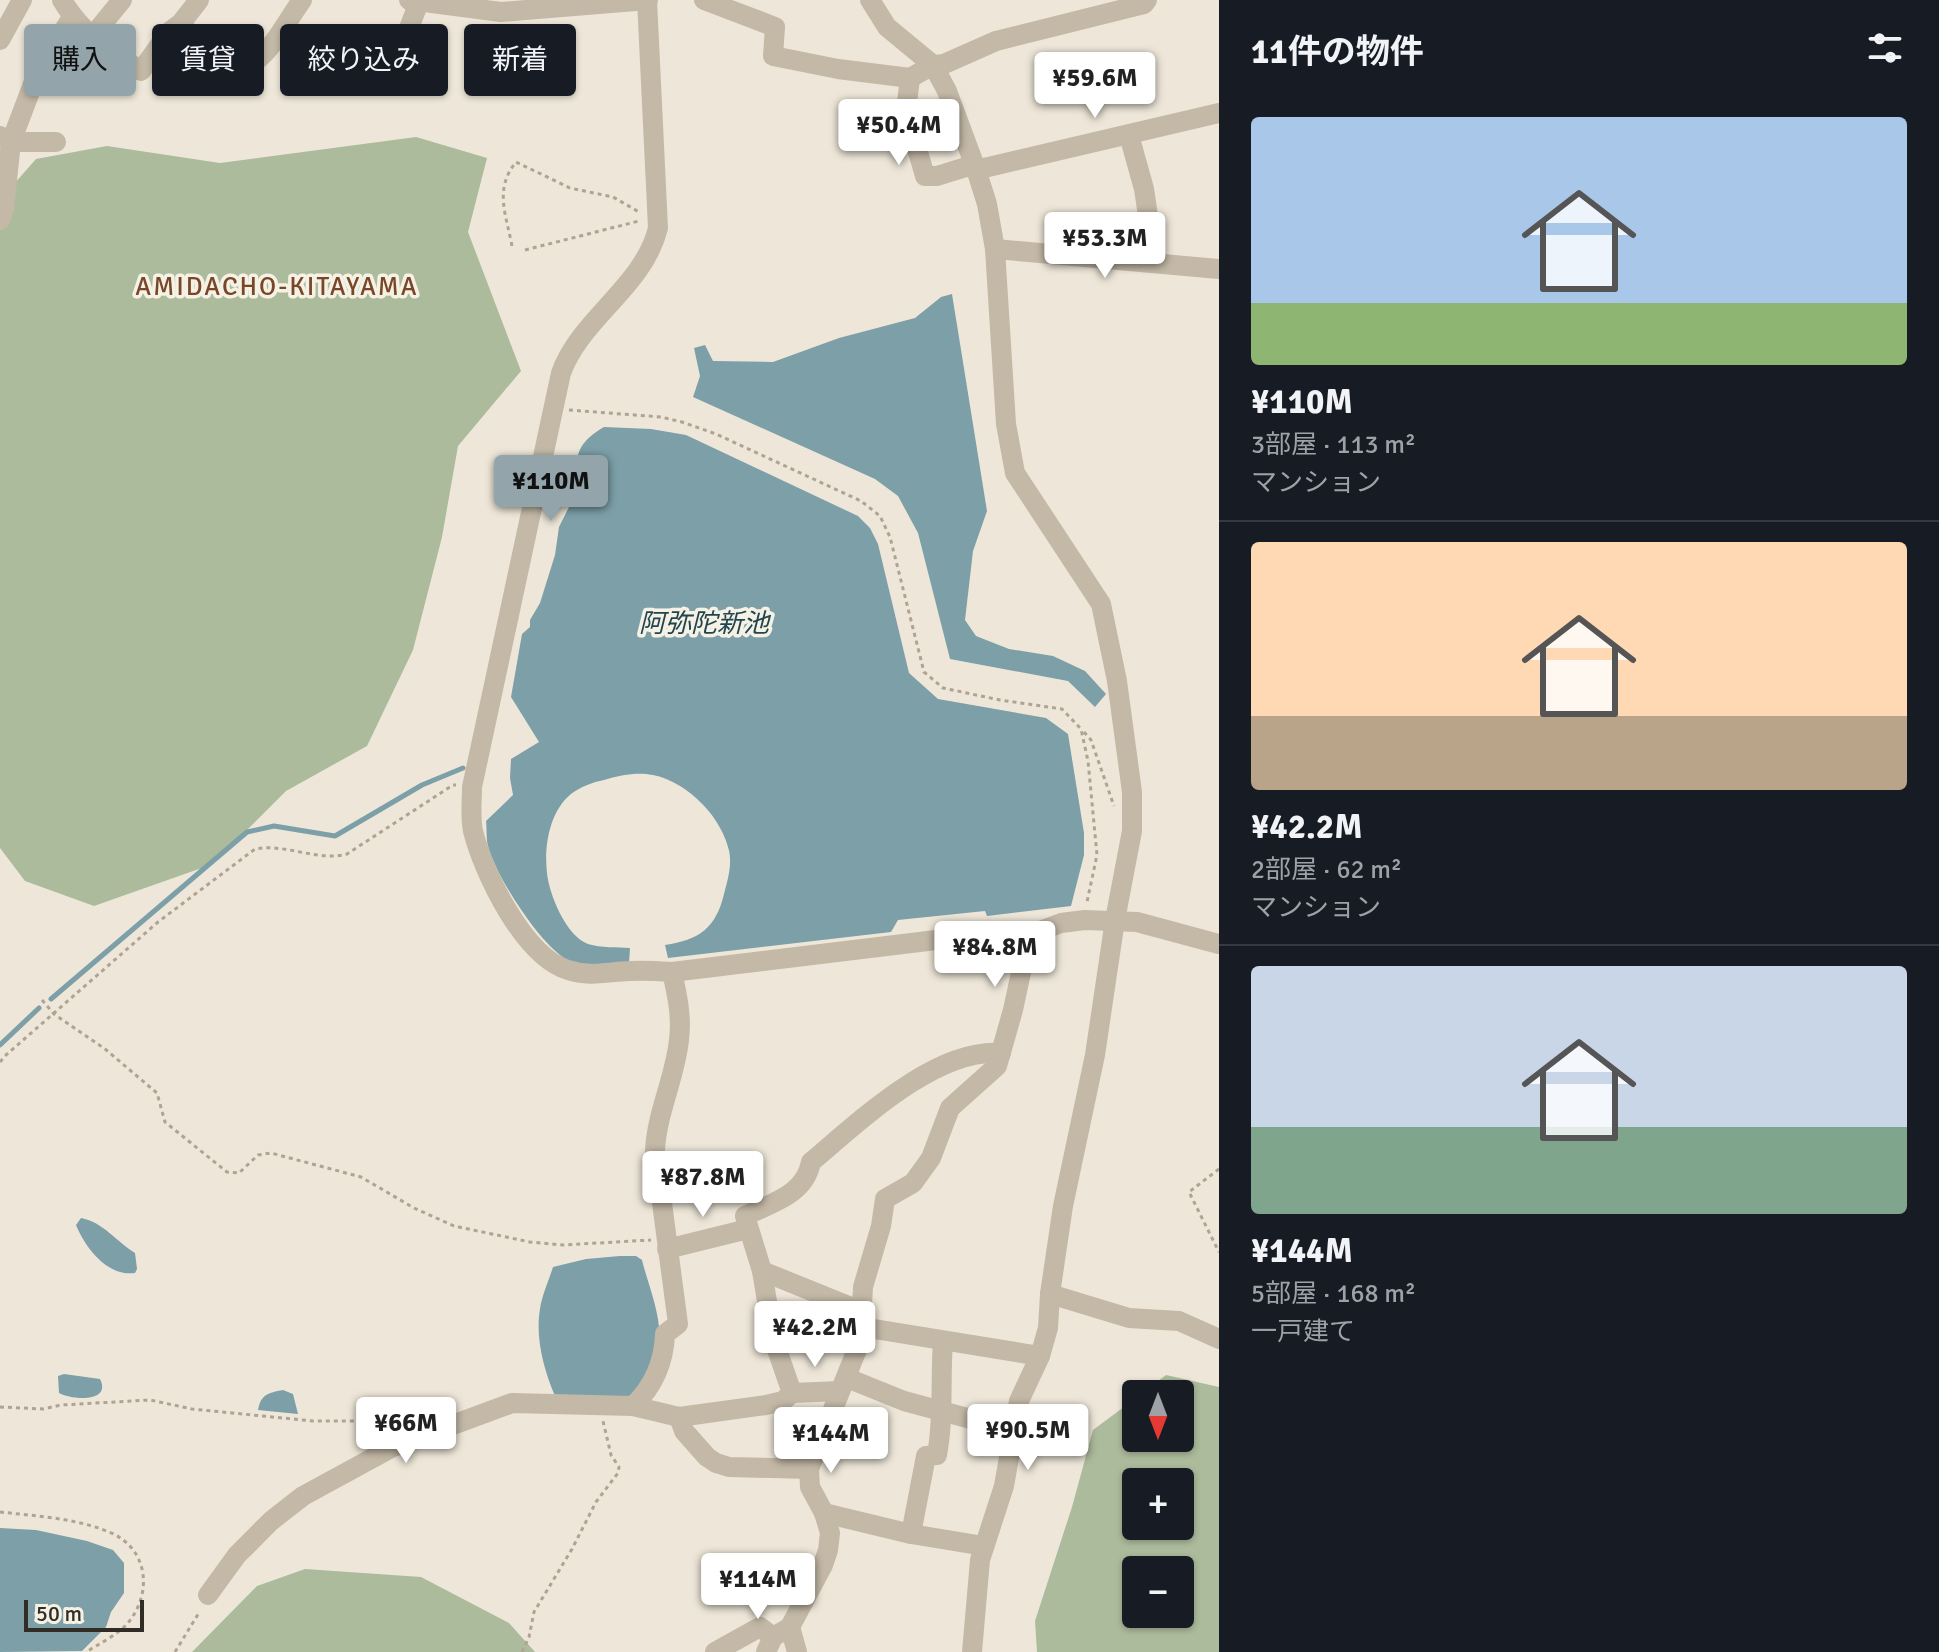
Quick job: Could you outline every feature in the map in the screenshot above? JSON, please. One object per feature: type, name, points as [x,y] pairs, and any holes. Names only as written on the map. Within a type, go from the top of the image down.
[{"type":"street","points":[[0,40],[22,0]]},
{"type":"street","points":[[102,24],[122,0]]},
{"type":"street","points":[[136,68],[141,71],[169,32],[181,23],[199,0]]},
{"type":"street","points":[[181,23],[210,58],[231,69],[247,69],[259,60],[302,0]]},
{"type":"street","points":[[408,24],[414,1],[484,5],[516,11],[648,0],[658,228],[655,242],[609,306],[577,341],[561,373],[472,787],[472,826],[482,864],[518,925],[539,953],[565,970],[592,976],[629,971],[672,972],[969,936],[1029,935],[1061,923],[1115,920],[1137,922],[1219,944]]},
{"type":"street","points":[[704,0],[775,27],[773,56],[838,69],[910,78],[933,65],[944,64],[996,41],[1144,4],[1147,0]]},
{"type":"street","points":[[870,0],[887,27],[933,65],[947,91],[976,169],[995,249],[1006,424],[1015,473],[1101,604],[1117,681],[1132,792],[1133,819],[1095,1055],[1063,1206],[1048,1328],[1040,1356],[1019,1401],[1004,1486],[984,1546],[975,1596],[972,1652]]},
{"type":"street","points":[[910,78],[906,111],[923,175],[937,176],[966,167],[976,169],[1219,113]]},
{"type":"street","points":[[0,220],[4,209],[5,139],[26,96]]},
{"type":"street","points":[[1129,135],[1144,189],[1151,236]]},
{"type":"street","points":[[5,139],[56,142]]},
{"type":"street","points":[[995,249],[1219,269]]},
{"type":"street","points":[[776,1639],[828,1550],[830,1533],[824,1513],[810,1487],[809,1469],[860,1342],[863,1287],[881,1226],[885,1199],[913,1183],[931,1158],[950,1108],[997,1066],[1029,935]]},
{"type":"street","points":[[633,1406],[657,1374],[664,1352],[665,1334],[678,1324],[655,1150],[656,1129],[679,1040],[680,1008],[672,972]]},
{"type":"street","points":[[792,1393],[773,1338],[762,1271],[745,1216],[789,1196],[808,1176],[811,1162],[895,1092],[927,1076],[939,1066],[984,1052],[1001,1053]]},
{"type":"street","points":[[667,1249],[748,1229]]},
{"type":"street","points":[[762,1271],[861,1319],[943,1342],[1040,1356]]},
{"type":"street","points":[[1050,1294],[1129,1318],[1179,1321],[1219,1339]]},
{"type":"street","points":[[911,1534],[926,1456],[937,1455],[943,1412],[940,1374],[943,1342]]},
{"type":"street","points":[[208,1595],[237,1555],[271,1521],[303,1496],[393,1447],[512,1403],[633,1406],[679,1417],[766,1405],[783,1401],[792,1393],[844,1385],[872,1390],[1012,1430]]},
{"type":"street","points":[[679,1417],[684,1431],[716,1463],[729,1467],[809,1469]]},
{"type":"street","points":[[824,1513],[911,1534],[984,1546]]},
{"type":"street","points":[[715,1652],[760,1627],[797,1652]]},
{"type":"path","points":[[512,246],[503,195],[504,180],[516,162],[570,188],[613,197],[638,210],[643,220],[525,250]]},
{"type":"path","points":[[583,410],[661,417],[682,422],[716,434],[861,501],[880,516],[890,537],[924,672],[943,688],[1062,709],[1091,740],[1114,807]]},
{"type":"path","points":[[1081,729],[1088,761],[1097,855],[1086,907]]},
{"type":"path","points":[[0,1062],[158,922],[255,849],[271,846],[335,857],[347,854],[453,785],[472,787]]},
{"type":"path","points":[[42,1000],[54,1014],[105,1049],[157,1093],[165,1122],[227,1172],[239,1173],[258,1155],[271,1153],[361,1177],[423,1214],[454,1226],[530,1242],[563,1245],[644,1239],[658,1241],[667,1249]]},
{"type":"path","points":[[1219,1169],[1189,1192],[1219,1252]]},
{"type":"path","points":[[0,1407],[43,1409],[61,1405],[150,1400],[192,1409],[313,1421],[374,1421],[389,1424],[415,1439]]},
{"type":"path","points":[[522,1652],[542,1596],[572,1549],[596,1502],[618,1473],[619,1467],[611,1455],[600,1406]]},
{"type":"path","points":[[0,1512],[54,1518],[112,1533],[133,1550],[142,1564],[143,1595],[137,1608],[126,1625],[86,1652]]},
{"type":"path","points":[[175,1652],[208,1595]]},
{"type":"green space","points":[[416,137],[487,158],[468,232],[521,371],[458,446],[442,537],[413,650],[367,746],[286,791],[213,864],[94,906],[25,881],[0,848],[0,200],[36,159],[107,146],[220,163]]},
{"type":"green space","points":[[1166,1375],[1188,1380],[1159,1380]]},
{"type":"green space","points":[[1194,1381],[1219,1387],[1219,1652],[1037,1652],[1035,1621],[1093,1430],[1122,1408],[1122,1452],[1194,1452]]},
{"type":"green space","points":[[305,1569],[421,1577],[509,1623],[535,1652],[192,1652],[257,1586]]},
{"type":"water","points":[[952,294],[987,511],[973,551],[965,620],[976,636],[1009,649],[1053,656],[1085,671],[1106,694],[1095,707],[1068,681],[950,659],[918,533],[898,496],[875,479],[693,397],[700,376],[694,348],[705,345],[713,361],[773,362],[839,338],[915,318],[941,297]]},
{"type":"water","name":"阿弥陀新池","points":[[604,427],[651,429],[686,435],[858,516],[870,528],[878,544],[909,673],[938,699],[1046,718],[1068,734],[1084,833],[1084,855],[1071,906],[987,916],[985,911],[898,920],[891,932],[668,958],[665,945],[696,936],[716,916],[728,876],[729,853],[716,822],[697,799],[673,782],[635,774],[595,782],[571,794],[553,820],[546,852],[551,892],[566,924],[580,940],[588,944],[630,948],[629,963],[583,964],[557,953],[533,926],[500,874],[488,846],[486,821],[513,795],[511,759],[539,742],[511,697],[522,634],[530,627],[530,620],[540,603],[555,555],[559,527],[582,481],[577,463],[580,449]]},
{"type":"water","points":[[81,1218],[103,1228],[135,1253],[135,1273],[115,1270],[98,1259],[76,1225]]},
{"type":"water","points":[[636,1256],[642,1260],[658,1321],[659,1345],[654,1361],[634,1396],[603,1400],[555,1396],[544,1365],[539,1331],[541,1304],[553,1267],[586,1259]]},
{"type":"water","points":[[64,1374],[100,1379],[100,1392],[88,1398],[59,1393],[58,1376]]},
{"type":"water","points":[[283,1390],[293,1394],[298,1414],[258,1410],[266,1395]]},
{"type":"water","points":[[0,1528],[36,1530],[87,1541],[113,1550],[124,1563],[124,1593],[111,1612],[106,1627],[82,1651],[0,1652]]},
{"type":"waterway","points":[[51,999],[247,832],[274,826],[335,836],[422,785],[463,768]]},
{"type":"waterway","points":[[0,1045],[39,1008]]},
{"type":"district","name":"AMIDACHO-KITAYAMA","points":[[277,286]]}]
